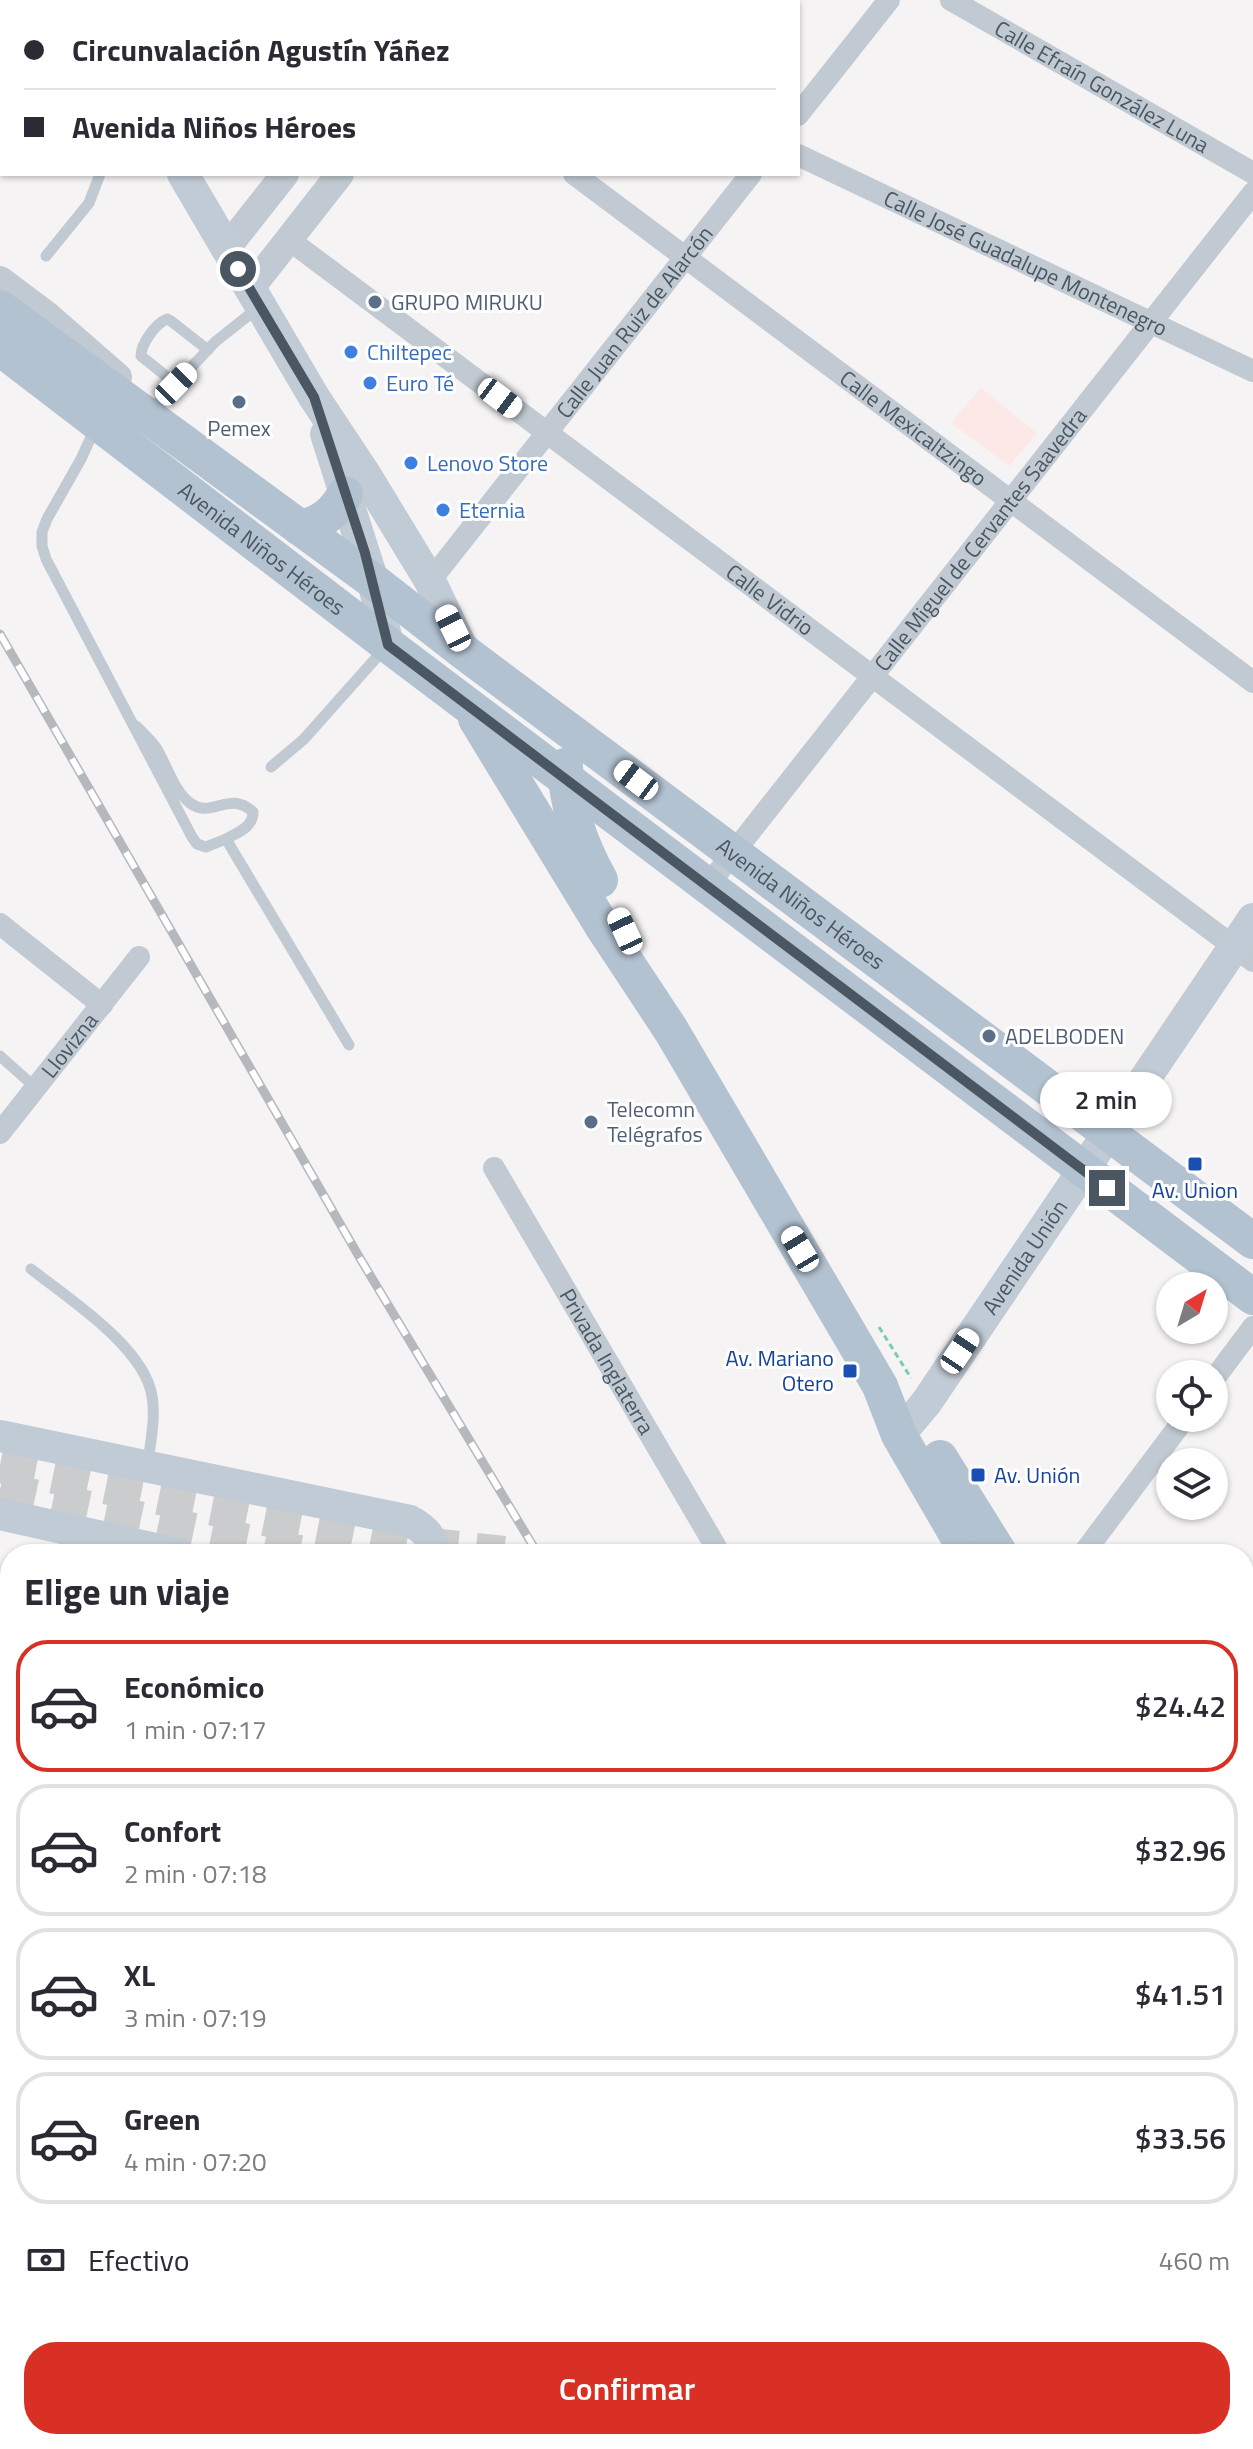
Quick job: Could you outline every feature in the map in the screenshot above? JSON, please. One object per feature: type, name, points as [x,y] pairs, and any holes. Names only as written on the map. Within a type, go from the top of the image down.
[{"type":"main road","points":[[184,176],[314,397],[430,581],[464,652]]},
{"type":"main road","name":"Avenida Niños Héroes","points":[[0,308],[150,411],[181,440],[1253,1241]]},
{"type":"main road","name":"Avenida Niños Héroes","points":[[0,348],[388,645],[1253,1297]]},
{"type":"main road","points":[[314,397],[373,581],[388,645]]},
{"type":"main road","points":[[300,528],[314,525],[327,517],[338,507],[345,494]]},
{"type":"main road","points":[[467,704],[601,924],[671,1030],[880,1386],[993,1544]]},
{"type":"main road","points":[[563,726],[571,813],[580,841],[671,1030]]},
{"type":"main road","name":"Avenida Unión","points":[[907,1426],[1108,1132],[1244,954],[1253,919]]},
{"type":"main road","points":[[907,1426],[963,1544]]},
{"type":"main road","points":[[0,1436],[410,1521],[425,1531],[432,1544]]},
{"type":"main road","points":[[0,1514],[134,1544]]},
{"type":"street","points":[[800,112],[889,0]]},
{"type":"street","name":"Calle Efraín González Luna","points":[[951,0],[1253,173]]},
{"type":"street","name":"Calle José Guadalupe Montenegro","points":[[800,156],[1253,371]]},
{"type":"street","points":[[226,249],[283,176]]},
{"type":"street","points":[[255,298],[288,239],[338,176]]},
{"type":"street","name":"Calle Mexicaltzingo","points":[[577,176],[1253,682]]},
{"type":"street","name":"Calle Juan Ruiz de Alarcón","points":[[430,581],[749,176]]},
{"type":"street","name":"Calle Miguel de Cervantes Saavedra","points":[[708,885],[1253,193]]},
{"type":"street","name":"Calle Vidrio","points":[[288,239],[1244,954]]},
{"type":"street","points":[[0,280],[82,344],[150,411]]},
{"type":"street","points":[[0,924],[102,1005]]},
{"type":"street","name":"Llovizna","points":[[0,1133],[139,957]]},
{"type":"street","name":"Privada Inglaterra","points":[[494,1168],[714,1544]]},
{"type":"street","points":[[1228,1360],[1253,1327]]},
{"type":"street","points":[[1090,1544],[1174,1432]]},
{"type":"lane","points":[[46,256],[89,203],[99,176]]},
{"type":"lane","points":[[150,411],[255,298]]},
{"type":"lane","points":[[176,384],[141,356],[142,348],[159,323],[167,319],[171,321],[208,350]]},
{"type":"lane","points":[[98,422],[42,532],[46,559],[130,720],[197,844],[206,847],[248,826],[253,820],[253,812],[237,802],[204,809],[192,805],[183,796],[155,746],[130,720]]},
{"type":"lane","points":[[271,767],[304,739],[388,645]]},
{"type":"lane","points":[[226,839],[349,1045]]},
{"type":"lane","points":[[0,1056],[36,1088]]},
{"type":"lane","points":[[31,1269],[98,1322],[137,1359],[152,1395],[148,1466]]},
{"type":"shaded area","points":[[981,388],[1037,433],[1009,466],[951,423]]},
{"type":"tunnel","points":[[0,1465],[393,1544]]},
{"type":"tunnel","points":[[0,1490],[256,1544]]},
{"type":"railway","points":[[0,634],[361,1260],[532,1544]]},
{"type":"place","name":"GRUPO MIRUKU","points":[[375,302]]},
{"type":"place","name":"Chiltepec","points":[[351,352]]},
{"type":"place","name":"Euro Té","points":[[370,383]]},
{"type":"place","name":"Pemex","points":[[239,402]]},
{"type":"place","name":"Lenovo Store","points":[[411,463]]},
{"type":"place","name":"Eternia","points":[[443,510]]},
{"type":"place","name":"ADELBODEN","points":[[989,1036]]},
{"type":"place","name":"Telecomn Telégrafos","points":[[591,1122]]},
{"type":"place","name":"Av. Union","points":[[1195,1164]]},
{"type":"place","name":"Av. Mariano Otero","points":[[850,1371]]},
{"type":"place","name":"Av. Unión","points":[[978,1475]]},
{"type":"route","points":[[238,269],[314,397],[365,553],[388,645],[1107,1188]]}]
